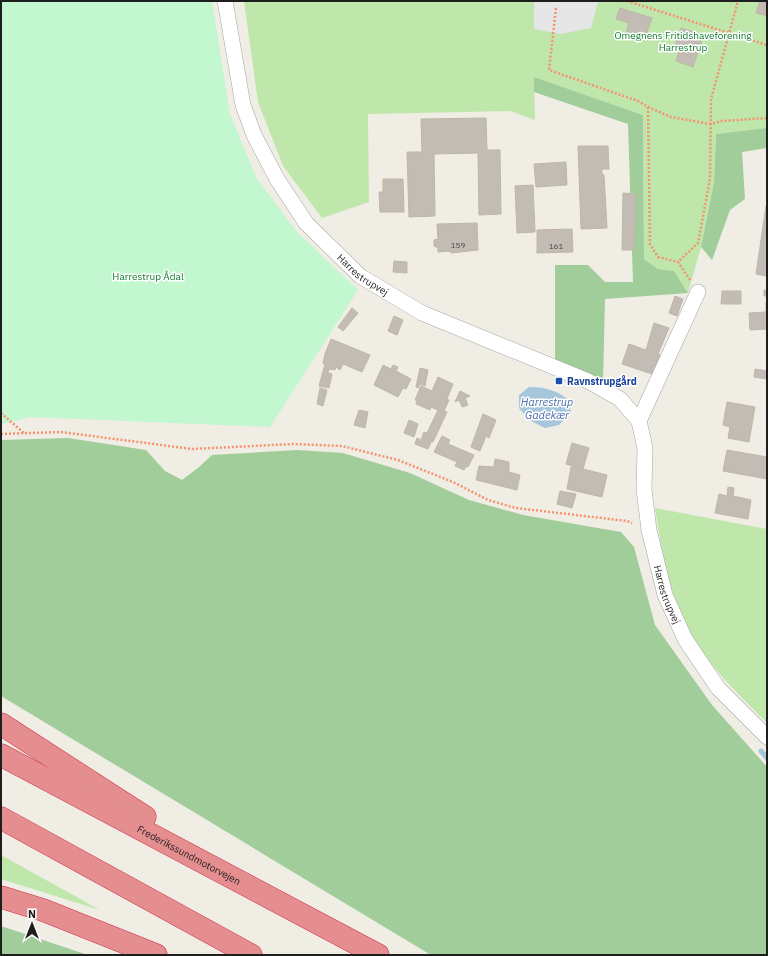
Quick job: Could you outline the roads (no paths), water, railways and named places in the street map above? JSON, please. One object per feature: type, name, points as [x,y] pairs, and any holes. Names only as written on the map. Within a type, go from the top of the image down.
[{"type":"highway","points":[[1,724],[256,891]]},
{"type":"highway","name":"Frederikssundmotorvejen","points":[[1,755],[378,955]]},
{"type":"highway","points":[[1,818],[251,955]]},
{"type":"highway","points":[[1,897],[43,910],[156,955]]},
{"type":"street","name":"Harrestrupvej","points":[[225,1],[243,105],[254,135],[277,178],[306,223],[360,276],[397,299],[422,313],[588,380],[620,399],[639,422],[645,448],[644,489],[649,530],[665,595],[685,639],[718,688],[767,737]]},
{"type":"street","points":[[639,422],[698,292]]},
{"type":"water","name":"Harrestrup Gadekær","points":[[529,387],[554,391],[568,399],[571,413],[559,425],[545,428],[529,420],[519,408],[519,395]]},
{"type":"waterway","points":[[761,751],[767,758]]},
{"type":"place","name":"Ravnstrupgård","points":[[559,381]]},
{"type":"park label","name":"Omegnens Fritidshaveforening Harrestrup","points":[[683,40]]},
{"type":"park label","name":"Harrestrup Ådal","points":[[148,276]]}]
